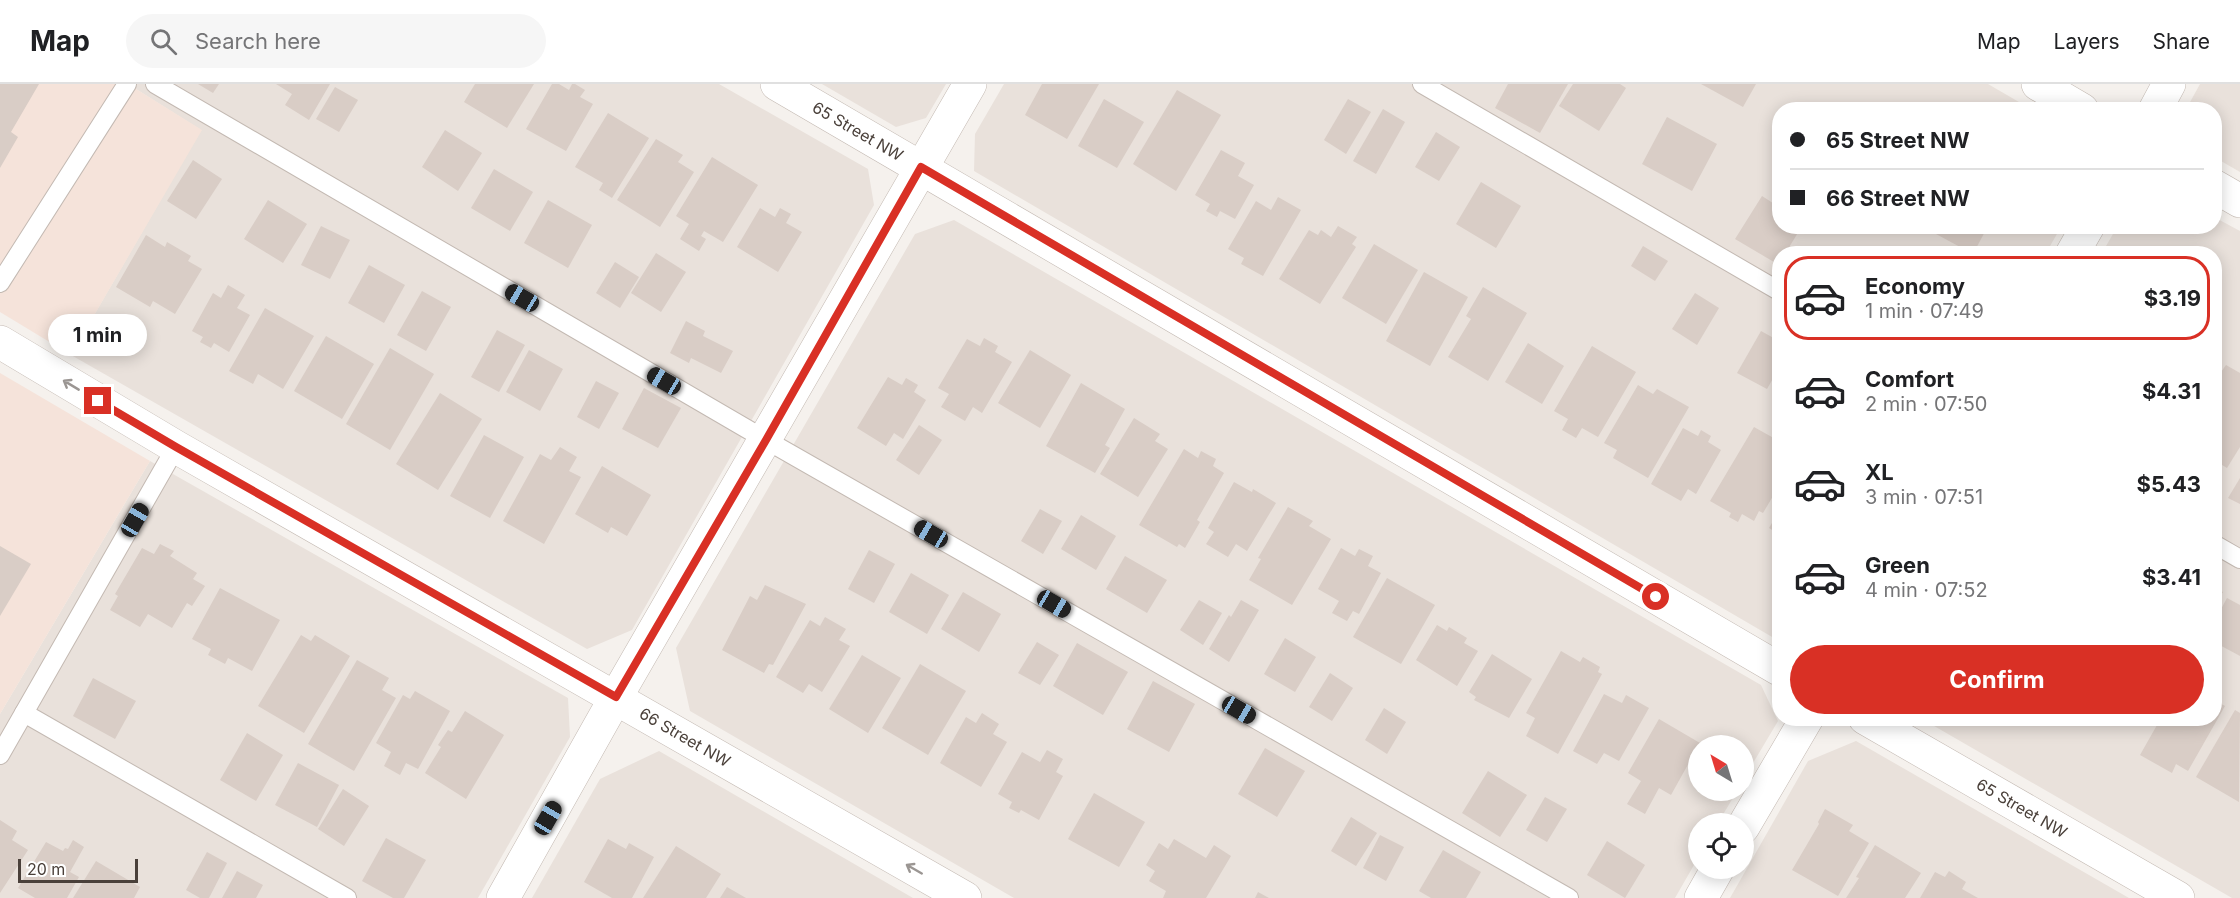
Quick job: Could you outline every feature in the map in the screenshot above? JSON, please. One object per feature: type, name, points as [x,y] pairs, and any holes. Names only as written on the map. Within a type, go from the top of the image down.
[{"type":"street","name":"65 Street NW","points":[[777,84],[1772,665]]},
{"type":"street","points":[[503,898],[616,697],[970,84]]},
{"type":"street","points":[[2038,84],[2068,102]]},
{"type":"street","points":[[2159,102],[2169,84]]},
{"type":"street","points":[[2222,191],[2240,201]]},
{"type":"street","name":"66 Street NW","points":[[0,342],[176,447],[965,898]]},
{"type":"street","points":[[1751,813],[1802,726]]},
{"type":"street","name":"65 Street NW","points":[[1879,726],[2178,898]]},
{"type":"street","points":[[1701,898],[1712,879]]},
{"type":"lane","points":[[0,283],[127,84]]},
{"type":"lane","points":[[155,84],[766,440],[1569,898]]},
{"type":"lane","points":[[1422,84],[1772,287]]},
{"type":"lane","points":[[0,755],[176,447]]},
{"type":"lane","points":[[2222,549],[2240,559]]},
{"type":"lane","points":[[24,713],[347,898]]},
{"type":"shaded area","points":[[0,84],[128,84],[202,130],[71,355],[0,312]]},
{"type":"shaded area","points":[[128,84],[719,84],[868,169],[874,205],[632,630],[587,649],[71,355],[201,130]]},
{"type":"shaded area","points":[[822,84],[946,84],[926,118],[896,127]]},
{"type":"shaded area","points":[[1004,84],[1988,84],[2019,102],[1772,102],[1772,234],[2057,234],[2050,246],[1772,246],[1772,637],[974,171],[975,134]]},
{"type":"shaded area","points":[[2200,84],[2240,84],[2240,172],[2222,162],[2222,102],[2190,102]]},
{"type":"shaded area","points":[[954,220],[1761,685],[1772,708],[1772,726],[1775,726],[1754,761],[1754,735],[1688,735],[1688,801],[1731,801],[1724,813],[1688,813],[1688,875],[1675,898],[1014,898],[690,711],[676,648],[915,234]]},
{"type":"shaded area","points":[[2222,221],[2240,231],[2240,898],[2232,898],[1934,726],[2222,726],[2222,246],[2106,246],[2113,234],[2222,234]]},
{"type":"shaded area","points":[[0,373],[150,461],[0,714]]},
{"type":"shaded area","points":[[150,461],[568,698],[570,737],[478,898],[0,898],[0,714]]},
{"type":"shaded area","points":[[1856,741],[2129,898],[1730,898],[1741,879],[1754,879],[1754,856],[1808,761]]},
{"type":"shaded area","points":[[659,751],[913,898],[532,898],[600,779]]},
{"type":"building","points":[[0,84],[39,84],[11,132],[18,137],[0,168]]},
{"type":"building","points":[[198,84],[219,84],[213,93]]},
{"type":"building","points":[[276,84],[330,84],[309,120],[285,105],[292,94]]},
{"type":"building","points":[[475,84],[534,84],[507,128],[464,102]]},
{"type":"building","points":[[552,84],[559,84],[569,90],[572,84],[575,84],[585,90],[580,97],[593,104],[566,151],[526,129]]},
{"type":"building","points":[[1042,84],[1099,84],[1067,139],[1025,115]]},
{"type":"building","points":[[1508,84],[1568,84],[1540,133],[1495,108]]},
{"type":"building","points":[[1573,84],[1620,84],[1626,88],[1599,131],[1559,106]]},
{"type":"building","points":[[1701,84],[1756,84],[1743,107]]},
{"type":"building","points":[[335,87],[358,100],[339,132],[316,119]]},
{"type":"building","points":[[1177,90],[1221,115],[1176,191],[1133,164]]},
{"type":"building","points":[[1104,99],[1144,122],[1117,168],[1078,146]]},
{"type":"building","points":[[1348,99],[1371,112],[1346,154],[1324,140]]},
{"type":"building","points":[[1383,109],[1405,122],[1376,174],[1353,161]]},
{"type":"building","points":[[608,113],[649,138],[612,198],[599,190],[603,183],[575,167]]},
{"type":"building","points":[[1667,117],[1717,144],[1692,191],[1642,164]]},
{"type":"building","points":[[445,130],[482,153],[458,191],[422,167]]},
{"type":"building","points":[[1436,132],[1460,147],[1439,181],[1415,167]]},
{"type":"building","points":[[656,139],[683,155],[678,162],[694,172],[660,227],[617,200]]},
{"type":"building","points":[[1221,150],[1245,163],[1238,176],[1254,185],[1235,219],[1220,211],[1217,217],[1206,211],[1210,204],[1195,195]]},
{"type":"building","points":[[712,157],[758,185],[723,242],[704,231],[701,236],[706,239],[699,251],[680,239],[689,224],[676,216]]},
{"type":"building","points":[[193,160],[222,179],[196,219],[167,201]]},
{"type":"building","points":[[494,169],[533,192],[510,231],[471,208]]},
{"type":"building","points":[[1481,182],[1521,206],[1496,248],[1456,224]]},
{"type":"building","points":[[1762,196],[1772,202],[1772,234],[1797,234],[1790,246],[1772,246],[1772,261],[1735,239]]},
{"type":"building","points":[[1278,197],[1301,210],[1263,276],[1241,264],[1244,258],[1228,249],[1256,201],[1271,210]]},
{"type":"building","points":[[268,200],[307,224],[283,263],[244,239]]},
{"type":"building","points":[[548,200],[592,225],[568,268],[524,243]]},
{"type":"building","points":[[760,208],[775,217],[780,208],[791,214],[786,223],[802,232],[778,272],[737,247]]},
{"type":"building","points":[[321,226],[350,240],[330,279],[301,265]]},
{"type":"building","points":[[1338,226],[1357,237],[1352,244],[1356,247],[1320,304],[1279,279],[1309,230],[1318,235],[1321,230],[1331,237]]},
{"type":"building","points":[[1936,234],[1984,234],[1977,246],[1958,246]]},
{"type":"building","points":[[146,235],[165,247],[167,242],[191,256],[188,261],[202,269],[175,314],[153,301],[150,307],[116,287]]},
{"type":"building","points":[[1374,244],[1418,270],[1386,324],[1342,298]]},
{"type":"building","points":[[1643,246],[1668,261],[1655,281],[1631,266]]},
{"type":"building","points":[[656,253],[686,272],[661,312],[631,293]]},
{"type":"building","points":[[615,262],[639,277],[620,308],[596,293]]},
{"type":"building","points":[[369,265],[405,285],[384,323],[348,303]]},
{"type":"building","points":[[1424,272],[1468,297],[1430,366],[1386,341]]},
{"type":"building","points":[[228,285],[245,295],[237,308],[250,315],[229,352],[214,343],[211,348],[200,342],[203,337],[192,331],[213,293],[221,298]]},
{"type":"building","points":[[1483,287],[1527,313],[1488,381],[1448,357],[1471,319],[1466,316]]},
{"type":"building","points":[[422,291],[451,307],[426,351],[397,335]]},
{"type":"building","points":[[1695,293],[1719,308],[1697,345],[1672,329]]},
{"type":"building","points":[[265,308],[314,336],[283,389],[258,374],[253,384],[229,371]]},
{"type":"building","points":[[686,321],[705,331],[703,336],[733,351],[721,373],[691,358],[689,363],[670,353]]},
{"type":"building","points":[[497,330],[525,345],[499,392],[471,377]]},
{"type":"building","points":[[1761,331],[1772,337],[1772,380],[1767,389],[1737,373]]},
{"type":"building","points":[[326,336],[374,364],[342,419],[294,391]]},
{"type":"building","points":[[984,338],[998,346],[995,352],[1012,362],[982,413],[973,407],[965,421],[941,407],[949,394],[938,388],[967,339],[980,346]]},
{"type":"building","points":[[1528,343],[1564,366],[1542,404],[1505,382]]},
{"type":"building","points":[[1592,346],[1636,372],[1598,437],[1582,428],[1576,438],[1562,430],[1568,419],[1554,411]]},
{"type":"building","points":[[390,348],[434,374],[390,450],[346,424]]},
{"type":"building","points":[[529,350],[563,369],[540,411],[506,392]]},
{"type":"building","points":[[1030,350],[1071,375],[1040,428],[998,403]]},
{"type":"building","points":[[2226,365],[2240,373],[2240,447],[2227,468],[2222,465],[2222,371]]},
{"type":"building","points":[[888,377],[902,385],[906,378],[918,385],[914,392],[926,400],[903,439],[894,433],[886,446],[857,428]]},
{"type":"building","points":[[596,381],[619,393],[599,429],[577,417]]},
{"type":"building","points":[[1081,383],[1125,409],[1105,445],[1110,448],[1095,473],[1046,446]]},
{"type":"building","points":[[1638,385],[1653,394],[1657,389],[1689,407],[1648,478],[1613,458],[1617,450],[1604,443]]},
{"type":"building","points":[[644,388],[681,408],[658,448],[622,429]]},
{"type":"building","points":[[440,393],[482,419],[438,490],[396,464]]},
{"type":"building","points":[[1134,418],[1160,434],[1155,441],[1168,449],[1138,497],[1100,474]]},
{"type":"building","points":[[919,425],[942,440],[919,475],[896,460]]},
{"type":"building","points":[[1754,427],[1772,437],[1772,498],[1763,513],[1759,511],[1754,521],[1742,514],[1738,522],[1729,517],[1731,513],[1710,501]]},
{"type":"building","points":[[1683,428],[1698,436],[1701,430],[1711,436],[1708,442],[1721,450],[1696,494],[1688,489],[1681,501],[1651,484]]},
{"type":"building","points":[[484,435],[524,457],[490,518],[450,496]]},
{"type":"building","points":[[560,447],[577,457],[569,471],[581,477],[544,544],[503,521],[540,454],[551,460]]},
{"type":"building","points":[[1184,449],[1198,458],[1201,451],[1216,459],[1213,466],[1224,473],[1197,520],[1200,522],[1185,548],[1179,544],[1177,547],[1139,525]]},
{"type":"building","points":[[602,466],[651,495],[627,536],[611,527],[608,533],[575,514]]},
{"type":"building","points":[[2240,478],[2240,504],[2228,498]]},
{"type":"building","points":[[1234,482],[1252,492],[1253,489],[1276,503],[1247,551],[1236,544],[1228,557],[1206,544],[1214,532],[1208,528]]},
{"type":"building","points":[[1288,507],[1313,521],[1309,526],[1331,539],[1292,605],[1249,580],[1261,559],[1258,558]]},
{"type":"building","points":[[1040,509],[1062,521],[1043,554],[1021,541]]},
{"type":"building","points":[[1081,515],[1116,536],[1096,570],[1061,549]]},
{"type":"building","points":[[160,544],[174,551],[170,556],[197,573],[193,579],[205,586],[192,606],[187,603],[172,628],[148,614],[140,627],[110,610],[118,596],[115,594],[142,548],[154,554]]},
{"type":"building","points":[[0,546],[31,564],[0,616]]},
{"type":"building","points":[[1341,548],[1355,556],[1359,549],[1373,556],[1368,566],[1381,573],[1359,614],[1353,611],[1347,621],[1332,613],[1339,601],[1318,589]]},
{"type":"building","points":[[869,550],[895,564],[874,603],[848,589]]},
{"type":"building","points":[[1125,556],[1167,580],[1147,613],[1106,589]]},
{"type":"building","points":[[911,573],[949,595],[927,634],[889,612]]},
{"type":"building","points":[[1387,578],[1435,605],[1401,664],[1353,637]]},
{"type":"building","points":[[765,585],[806,604],[773,665],[769,664],[764,673],[722,650],[750,596],[757,600]]},
{"type":"building","points":[[220,588],[280,620],[252,671],[228,658],[225,664],[208,655],[211,649],[192,639]]},
{"type":"building","points":[[963,592],[1001,614],[979,652],[941,629]]},
{"type":"building","points":[[2227,598],[2240,605],[2240,656],[2222,646],[2222,607]]},
{"type":"building","points":[[1199,600],[1222,613],[1203,645],[1180,630]]},
{"type":"building","points":[[1241,600],[1259,610],[1229,662],[1209,649],[1229,615],[1231,617]]},
{"type":"building","points":[[825,617],[846,629],[839,640],[850,646],[822,692],[809,684],[803,693],[776,677],[810,620],[820,626]]},
{"type":"building","points":[[1437,625],[1447,631],[1449,627],[1467,638],[1464,643],[1478,651],[1457,686],[1416,660]]},
{"type":"building","points":[[301,635],[311,641],[315,635],[350,656],[304,733],[258,706]]},
{"type":"building","points":[[1285,638],[1316,657],[1295,692],[1264,674]]},
{"type":"building","points":[[1037,642],[1059,655],[1040,685],[1018,673]]},
{"type":"building","points":[[1077,643],[1128,672],[1103,715],[1053,686]]},
{"type":"building","points":[[1561,651],[1580,662],[1583,657],[1600,667],[1598,672],[1602,674],[1558,754],[1526,736],[1535,718],[1526,713]]},
{"type":"building","points":[[1492,654],[1532,679],[1509,718],[1474,700],[1476,697],[1469,692]]},
{"type":"building","points":[[862,655],[901,678],[868,733],[829,709]]},
{"type":"building","points":[[357,660],[389,678],[382,690],[396,698],[354,771],[308,744]]},
{"type":"building","points":[[920,664],[966,691],[928,755],[882,728]]},
{"type":"building","points":[[1330,673],[1353,688],[1332,721],[1309,707]]},
{"type":"building","points":[[93,678],[136,701],[115,739],[73,716]]},
{"type":"building","points":[[1153,681],[1195,704],[1169,752],[1127,729]]},
{"type":"building","points":[[415,691],[450,711],[418,769],[406,763],[400,775],[384,766],[391,752],[376,743],[403,695],[410,699]]},
{"type":"building","points":[[1604,694],[1622,703],[1626,695],[1649,708],[1619,761],[1604,753],[1597,764],[1573,751]]},
{"type":"building","points":[[1384,708],[1406,722],[1387,754],[1365,740]]},
{"type":"building","points":[[2235,710],[2240,713],[2239,802],[2196,777]]},
{"type":"building","points":[[465,711],[504,735],[466,799],[425,773],[441,747],[438,745],[448,730],[452,732]]},
{"type":"building","points":[[982,713],[999,724],[993,734],[1007,742],[981,787],[940,763],[966,717],[976,723]]},
{"type":"building","points":[[1659,719],[1688,736],[1688,765],[1671,795],[1659,788],[1645,814],[1627,804],[1641,781],[1628,773]]},
{"type":"building","points":[[2156,726],[2214,726],[2188,771],[2176,764],[2172,773],[2140,755]]},
{"type":"building","points":[[247,733],[283,755],[256,801],[220,780]]},
{"type":"building","points":[[1265,748],[1305,771],[1277,817],[1238,794]]},
{"type":"building","points":[[1047,750],[1063,759],[1056,772],[1063,776],[1039,820],[1021,810],[1019,813],[1009,808],[1012,802],[998,794],[1022,752],[1040,762]]},
{"type":"building","points":[[298,763],[339,785],[317,827],[275,805]]},
{"type":"building","points":[[1488,771],[1527,795],[1500,837],[1462,813]]},
{"type":"building","points":[[343,789],[369,806],[344,846],[318,829]]},
{"type":"building","points":[[1094,793],[1145,822],[1119,867],[1068,839]]},
{"type":"building","points":[[1545,797],[1567,809],[1547,842],[1526,830]]},
{"type":"building","points":[[1825,809],[1853,825],[1849,831],[1869,843],[1838,896],[1792,870],[1819,824]]},
{"type":"building","points":[[1351,817],[1377,833],[1356,866],[1331,851]]},
{"type":"building","points":[[0,820],[17,831],[12,840],[28,850],[0,893]]},
{"type":"building","points":[[1380,835],[1404,847],[1386,881],[1363,868]]},
{"type":"building","points":[[386,838],[426,860],[404,898],[393,898],[362,881]]},
{"type":"building","points":[[608,839],[626,849],[629,843],[654,857],[632,898],[612,898],[584,882]]},
{"type":"building","points":[[1174,839],[1206,858],[1214,845],[1231,856],[1206,898],[1163,898],[1166,891],[1149,881],[1155,871],[1146,865],[1159,843],[1168,849]]},
{"type":"building","points":[[73,840],[84,847],[70,872],[79,877],[67,898],[35,898],[18,888],[46,842],[63,851],[65,848],[68,849]]},
{"type":"building","points":[[1607,841],[1645,865],[1625,898],[1587,875]]},
{"type":"building","points":[[1875,845],[1921,873],[1905,898],[1846,898],[1859,878],[1856,877]]},
{"type":"building","points":[[676,846],[721,874],[706,898],[643,898]]},
{"type":"building","points":[[1443,850],[1481,872],[1466,898],[1431,898],[1419,891]]},
{"type":"building","points":[[207,852],[227,863],[209,898],[200,898],[186,890]]},
{"type":"building","points":[[96,861],[140,887],[134,898],[73,898]]},
{"type":"building","points":[[237,871],[263,885],[256,898],[222,898]]},
{"type":"building","points":[[1949,871],[1966,882],[1962,889],[1978,898],[1920,898],[1935,872],[1945,877]]},
{"type":"building","points":[[727,887],[746,898],[720,898]]},
{"type":"building","points":[[1258,892],[1269,898],[1255,898]]},
{"type":"route","points":[[98,401],[616,697],[766,440],[921,167],[1656,597]]}]
